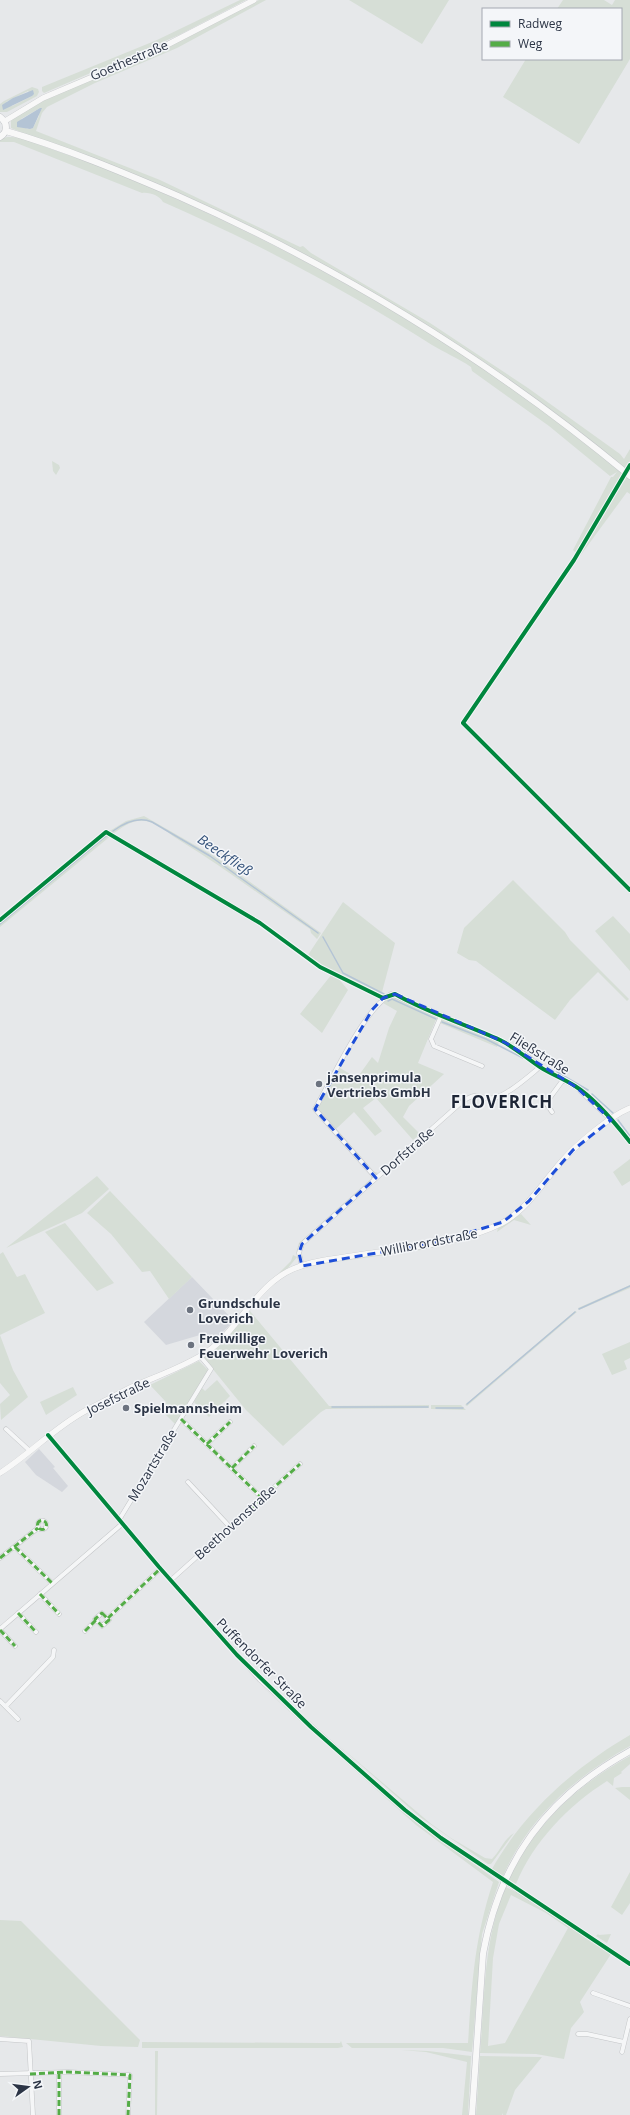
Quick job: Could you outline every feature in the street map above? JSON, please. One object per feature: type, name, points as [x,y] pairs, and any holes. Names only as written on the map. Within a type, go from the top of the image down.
[{"type":"main road","points":[[2,119],[6,131]]},
{"type":"main road","points":[[0,137],[6,131]]},
{"type":"main road","points":[[6,131],[97,162],[159,188],[268,238],[344,279],[436,334],[502,378],[562,422],[630,476]]},
{"type":"main road","points":[[472,2115],[483,1954],[487,1930],[499,1892],[512,1863],[527,1839],[555,1804],[593,1773],[630,1751]]},
{"type":"street","name":"Goethestraße","points":[[2,119],[43,98],[178,40],[254,0]]},
{"type":"street","name":"Fließstraße","points":[[376,1178],[315,1109],[367,1017],[383,998],[395,994],[441,1016],[506,1043],[526,1055],[540,1067],[586,1095],[611,1120]]},
{"type":"street","points":[[441,1016],[431,1039],[434,1046],[482,1066]]},
{"type":"street","name":"Dorfstraße","points":[[302,1266],[299,1254],[302,1244],[463,1101],[478,1094],[490,1098],[498,1097],[540,1067]]},
{"type":"street","name":"Fließstraße","points":[[552,1112],[546,1103],[563,1080]]},
{"type":"street","name":"Willibrordstraße","points":[[237,1322],[269,1286],[290,1271],[302,1266],[439,1242],[481,1231],[503,1222],[530,1201],[573,1150],[611,1120],[630,1108]]},
{"type":"street","name":"Josefstraße","points":[[0,1473],[30,1451],[48,1435],[84,1412],[200,1356],[216,1345],[237,1322]]},
{"type":"street","name":"Mozartstraße","points":[[0,1630],[120,1522],[211,1369],[200,1356]]},
{"type":"street","points":[[181,1419],[261,1497]]},
{"type":"street","points":[[207,1444],[230,1422]]},
{"type":"street","points":[[6,1429],[30,1451]]},
{"type":"street","name":"Puffendorfer Straße","points":[[48,1435],[160,1569],[237,1655],[311,1727],[417,1820],[519,1891],[630,1964]]},
{"type":"street","points":[[232,1468],[254,1446]]},
{"type":"street","name":"Beethovenstraße","points":[[171,1580],[261,1497],[300,1464]]},
{"type":"street","points":[[188,1482],[230,1527]]},
{"type":"street","points":[[0,1558],[38,1528]]},
{"type":"street","points":[[15,1546],[52,1583]]},
{"type":"street","points":[[96,1620],[102,1626],[109,1620],[108,1618],[160,1569]]},
{"type":"street","points":[[40,1594],[59,1614]]},
{"type":"street","points":[[18,1613],[36,1632]]},
{"type":"street","points":[[85,1631],[102,1613],[108,1618]]},
{"type":"street","points":[[0,1630],[15,1646]]},
{"type":"street","points":[[6,1706],[52,1657],[54,1650]]},
{"type":"street","points":[[0,1701],[18,1719]]},
{"type":"street","points":[[592,1993],[630,2006]]},
{"type":"street","points":[[622,2052],[630,2019]]},
{"type":"street","points":[[578,2034],[586,2034],[624,2042]]},
{"type":"street","points":[[0,2039],[29,2041],[33,2115]]},
{"type":"street","points":[[59,2115],[60,2073]]},
{"type":"street","points":[[0,2074],[60,2073],[130,2075],[128,2115]]},
{"type":"highlighted area","points":[[395,994],[506,1043],[576,1087],[611,1120],[573,1150],[529,1201],[503,1222],[439,1242],[302,1266],[299,1253],[302,1244],[376,1178],[315,1109],[372,1010],[383,998]]},
{"type":"shaded area","points":[[240,0],[246,0],[179,35],[44,93],[42,91],[42,87],[157,40]]},
{"type":"shaded area","points":[[259,0],[266,0],[177,48],[95,83],[47,107],[42,113],[36,131],[160,180],[300,247],[303,246],[311,253],[430,323],[528,388],[620,454],[624,459],[630,449],[630,461],[625,469],[522,390],[462,348],[254,229],[11,128],[11,121],[20,113],[42,99],[162,48]],"holes":[[[40,108],[39,116],[33,128],[27,129],[21,119]]]},
{"type":"shaded area","points":[[349,0],[449,0],[422,44]]},
{"type":"shaded area","points":[[563,0],[604,0],[612,5],[615,0],[630,0],[630,59],[579,144],[503,97],[525,60],[622,60],[622,8],[558,8]]},
{"type":"shaded area","points":[[177,37],[176,39],[45,94]]},
{"type":"shaded area","points":[[32,87],[38,89],[39,92],[37,96],[7,112],[0,112],[0,104]],"holes":[[[28,91],[32,96],[12,106],[6,102]]]},
{"type":"shaded area","points":[[7,137],[28,140],[109,170],[212,215],[304,261],[438,339],[481,367],[553,418],[623,473],[576,553],[573,550],[611,477],[613,477],[617,472],[610,476],[549,426],[472,371],[471,367],[334,286],[233,234],[163,202],[160,198],[154,195],[142,193],[14,142],[0,142],[0,140]]},
{"type":"shaded area","points":[[52,461],[59,465],[60,468],[56,475],[53,471]]},
{"type":"shaded area","points":[[626,475],[630,478],[630,494],[627,492],[580,556],[579,554]]},
{"type":"shaded area","points":[[463,725],[561,823],[563,827],[462,726]]},
{"type":"shaded area","points":[[144,816],[214,856],[321,933],[317,939],[311,933],[310,929],[213,862],[154,824],[145,821],[136,821],[123,827],[112,835],[108,832],[126,821]]},
{"type":"shaded area","points":[[105,834],[109,837],[107,839],[0,927],[0,921]]},
{"type":"shaded area","points":[[513,880],[629,999],[627,1001],[598,972],[570,1000],[555,1020],[476,961],[469,960],[457,953],[464,928]]},
{"type":"shaded area","points":[[343,902],[395,943],[381,996],[321,966],[308,957]]},
{"type":"shaded area","points":[[613,916],[630,934],[630,971],[595,931]]},
{"type":"shaded area","points":[[332,974],[338,978],[348,990],[322,1033],[300,1014]]},
{"type":"shaded area","points":[[391,997],[397,997],[437,1017],[418,1063],[444,1074],[409,1106],[403,1117],[420,1134],[413,1140],[376,1098],[363,1108],[382,1131],[375,1136],[354,1112],[336,1129],[373,1171],[378,1173],[375,1176],[320,1113],[318,1108],[340,1068],[357,1078],[372,1057],[378,1063],[389,1028],[397,1011],[383,1003]]},
{"type":"shaded area","points":[[443,1019],[499,1042],[497,1047],[440,1023]]},
{"type":"shaded area","points":[[630,1159],[630,1181],[622,1186],[613,1172]]},
{"type":"shaded area","points":[[371,1175],[372,1180],[301,1243],[296,1253],[299,1243],[371,1179]]},
{"type":"shaded area","points":[[97,1176],[109,1189],[82,1213],[6,1248]]},
{"type":"shaded area","points":[[110,1191],[192,1277],[169,1299],[150,1271],[142,1272],[111,1234],[87,1213]]},
{"type":"shaded area","points":[[521,1214],[531,1225],[514,1220],[497,1232],[498,1228]]},
{"type":"shaded area","points":[[65,1223],[114,1283],[97,1291],[45,1232]]},
{"type":"shaded area","points":[[434,1245],[435,1247],[421,1250],[313,1265]]},
{"type":"shaded area","points":[[3,1252],[17,1277],[25,1274],[45,1313],[0,1335],[0,1254]]},
{"type":"shaded area","points":[[293,1255],[297,1257],[288,1268],[278,1274],[291,1261]]},
{"type":"shaded area","name":"Grundschule Loverich","points":[[192,1277],[234,1321],[209,1345],[200,1335],[166,1345],[144,1322]]},
{"type":"shaded area","points":[[630,1285],[630,1288],[579,1310],[578,1308]]},
{"type":"shaded area","points":[[250,1311],[329,1406],[429,1405],[429,1408],[326,1409],[283,1446],[246,1410],[203,1357],[225,1339]]},
{"type":"shaded area","points":[[575,1311],[577,1312],[467,1406],[465,1405]]},
{"type":"shaded area","points":[[0,1335],[13,1370],[28,1397],[1,1420],[0,1404],[10,1395],[0,1383]]},
{"type":"shaded area","points":[[630,1342],[630,1358],[624,1361],[627,1369],[612,1375],[602,1354]]},
{"type":"shaded area","points":[[199,1361],[208,1370],[175,1424],[159,1408],[166,1402],[150,1385]]},
{"type":"shaded area","points":[[217,1380],[230,1396],[209,1417],[194,1402],[202,1388],[205,1391]]},
{"type":"shaded area","points":[[73,1387],[77,1395],[46,1415],[40,1402]]},
{"type":"shaded area","points":[[431,1405],[461,1405],[466,1410],[431,1409]]},
{"type":"shaded area","points":[[39,1449],[55,1467],[53,1468],[68,1486],[62,1492],[36,1475],[25,1462]]},
{"type":"shaded area","points":[[259,1684],[416,1822],[499,1882],[482,1934],[472,2052],[443,2048],[352,2048],[346,2043],[468,2043],[475,1962],[482,1923],[493,1882],[416,1825]]},
{"type":"shaded area","points":[[630,1735],[630,1746],[591,1771],[573,1785],[540,1817],[526,1835],[503,1876],[492,1869],[519,1829],[552,1793],[590,1762]]},
{"type":"shaded area","points":[[337,1744],[430,1823],[451,1838],[485,1858],[492,1859],[507,1838],[514,1833],[491,1864],[488,1864],[420,1817]]},
{"type":"shaded area","points":[[630,1756],[630,1764],[621,1772],[622,1773],[614,1778],[613,1786],[607,1781],[579,1801],[542,1839],[523,1868],[516,1884],[509,1880],[519,1860],[531,1842],[544,1824],[559,1808],[592,1780]]},
{"type":"shaded area","points":[[630,1787],[630,1800],[615,1788]]},
{"type":"shaded area","points":[[630,1872],[630,1903],[622,1915],[611,1907]]},
{"type":"shaded area","points":[[506,1887],[524,1896],[611,1954],[580,2002],[584,2012],[571,2028],[564,2059],[536,2054],[480,2053],[486,1968],[498,1907]],"holes":[[[511,1895],[546,1913],[568,1928],[505,2043],[488,2046],[493,1958],[499,1924]]]},
{"type":"shaded area","points":[[0,1920],[21,1921],[140,2040],[138,2047],[101,2046],[0,2036]]},
{"type":"shaded area","points":[[598,1934],[611,1934],[607,1943],[596,1936]]},
{"type":"shaded area","points":[[341,2041],[343,2047],[338,2048],[142,2048],[142,2042],[340,2043]]},
{"type":"shaded area","points":[[401,2050],[428,2051],[471,2056],[468,2115],[462,2115],[467,2062],[426,2052]]},
{"type":"shaded area","points":[[155,2051],[158,2051],[157,2115],[155,2115]]},
{"type":"shaded area","points":[[480,2056],[542,2057],[515,2090],[506,2115],[503,2115],[503,2113],[502,2115],[476,2115]]},
{"type":"water","points":[[33,90],[34,94],[32,96],[3,110],[2,105],[13,98]]},
{"type":"water","points":[[42,108],[33,128],[17,127],[17,122]]},
{"type":"waterway","name":"Beeckfließ","points":[[113,831],[131,821],[147,820],[152,822],[210,856],[318,933]]},
{"type":"waterway","name":"Beeckfließ","points":[[0,924],[106,836]]},
{"type":"waterway","name":"Beeckfließ","points":[[323,937],[343,973],[384,994]]},
{"type":"waterway","name":"Beeckfließ","points":[[388,1001],[392,999],[436,1019]]},
{"type":"waterway","name":"Beeckfließ","points":[[442,1022],[486,1039],[523,1058]]},
{"type":"waterway","name":"Beeckfließ","points":[[557,1072],[588,1090]]},
{"type":"waterway","name":"Beeckfließ","points":[[592,1094],[613,1113]]},
{"type":"waterway","name":"Beeckfließ","points":[[618,1120],[630,1136]]},
{"type":"waterway","points":[[579,1309],[630,1286]]},
{"type":"waterway","points":[[467,1404],[575,1312]]},
{"type":"waterway","points":[[332,1407],[428,1407]]},
{"type":"waterway","points":[[436,1408],[463,1408]]},
{"type":"marked path","points":[[181,1419],[261,1497]]},
{"type":"marked path","points":[[207,1444],[230,1422]]},
{"type":"marked path","points":[[232,1468],[254,1446]]},
{"type":"marked path","points":[[230,1527],[300,1464]]},
{"type":"marked path","points":[[40,1521],[44,1521],[46,1525],[44,1529],[40,1529],[38,1527],[38,1523],[40,1521]]},
{"type":"marked path","points":[[0,1558],[38,1528]]},
{"type":"marked path","points":[[15,1547],[52,1583]]},
{"type":"marked path","points":[[108,1618],[160,1569]]},
{"type":"marked path","points":[[40,1594],[59,1614]]},
{"type":"marked path","points":[[18,1613],[36,1632]]},
{"type":"marked path","points":[[102,1613],[109,1620],[102,1626],[95,1619],[102,1613]]},
{"type":"marked path","points":[[85,1631],[96,1620]]},
{"type":"marked path","points":[[0,1630],[15,1646]]},
{"type":"marked path","points":[[30,2074],[68,2072],[130,2075],[128,2115]]},
{"type":"marked path","points":[[59,2073],[59,2115]]},
{"type":"cycle path","points":[[630,465],[574,560],[463,723],[630,890]]},
{"type":"cycle path","points":[[0,920],[106,832],[260,923],[320,967],[383,998],[395,994],[433,1013],[506,1043],[540,1067],[571,1083],[590,1097],[630,1142]]},
{"type":"cycle path","points":[[48,1435],[159,1567],[237,1655],[311,1727],[405,1810],[441,1838],[630,1964]]},
{"type":"place","name":"jansenprimula Vertriebs GmbH","points":[[319,1084]]},
{"type":"place","name":"Grundschule Loverich","points":[[190,1310]]},
{"type":"place","name":"Freiwillige Feuerwehr Loverich","points":[[191,1345]]},
{"type":"place","name":"Spielmannsheim","points":[[126,1408]]},
{"type":"district","name":"FLOVERICH","points":[[502,1102]]}]
